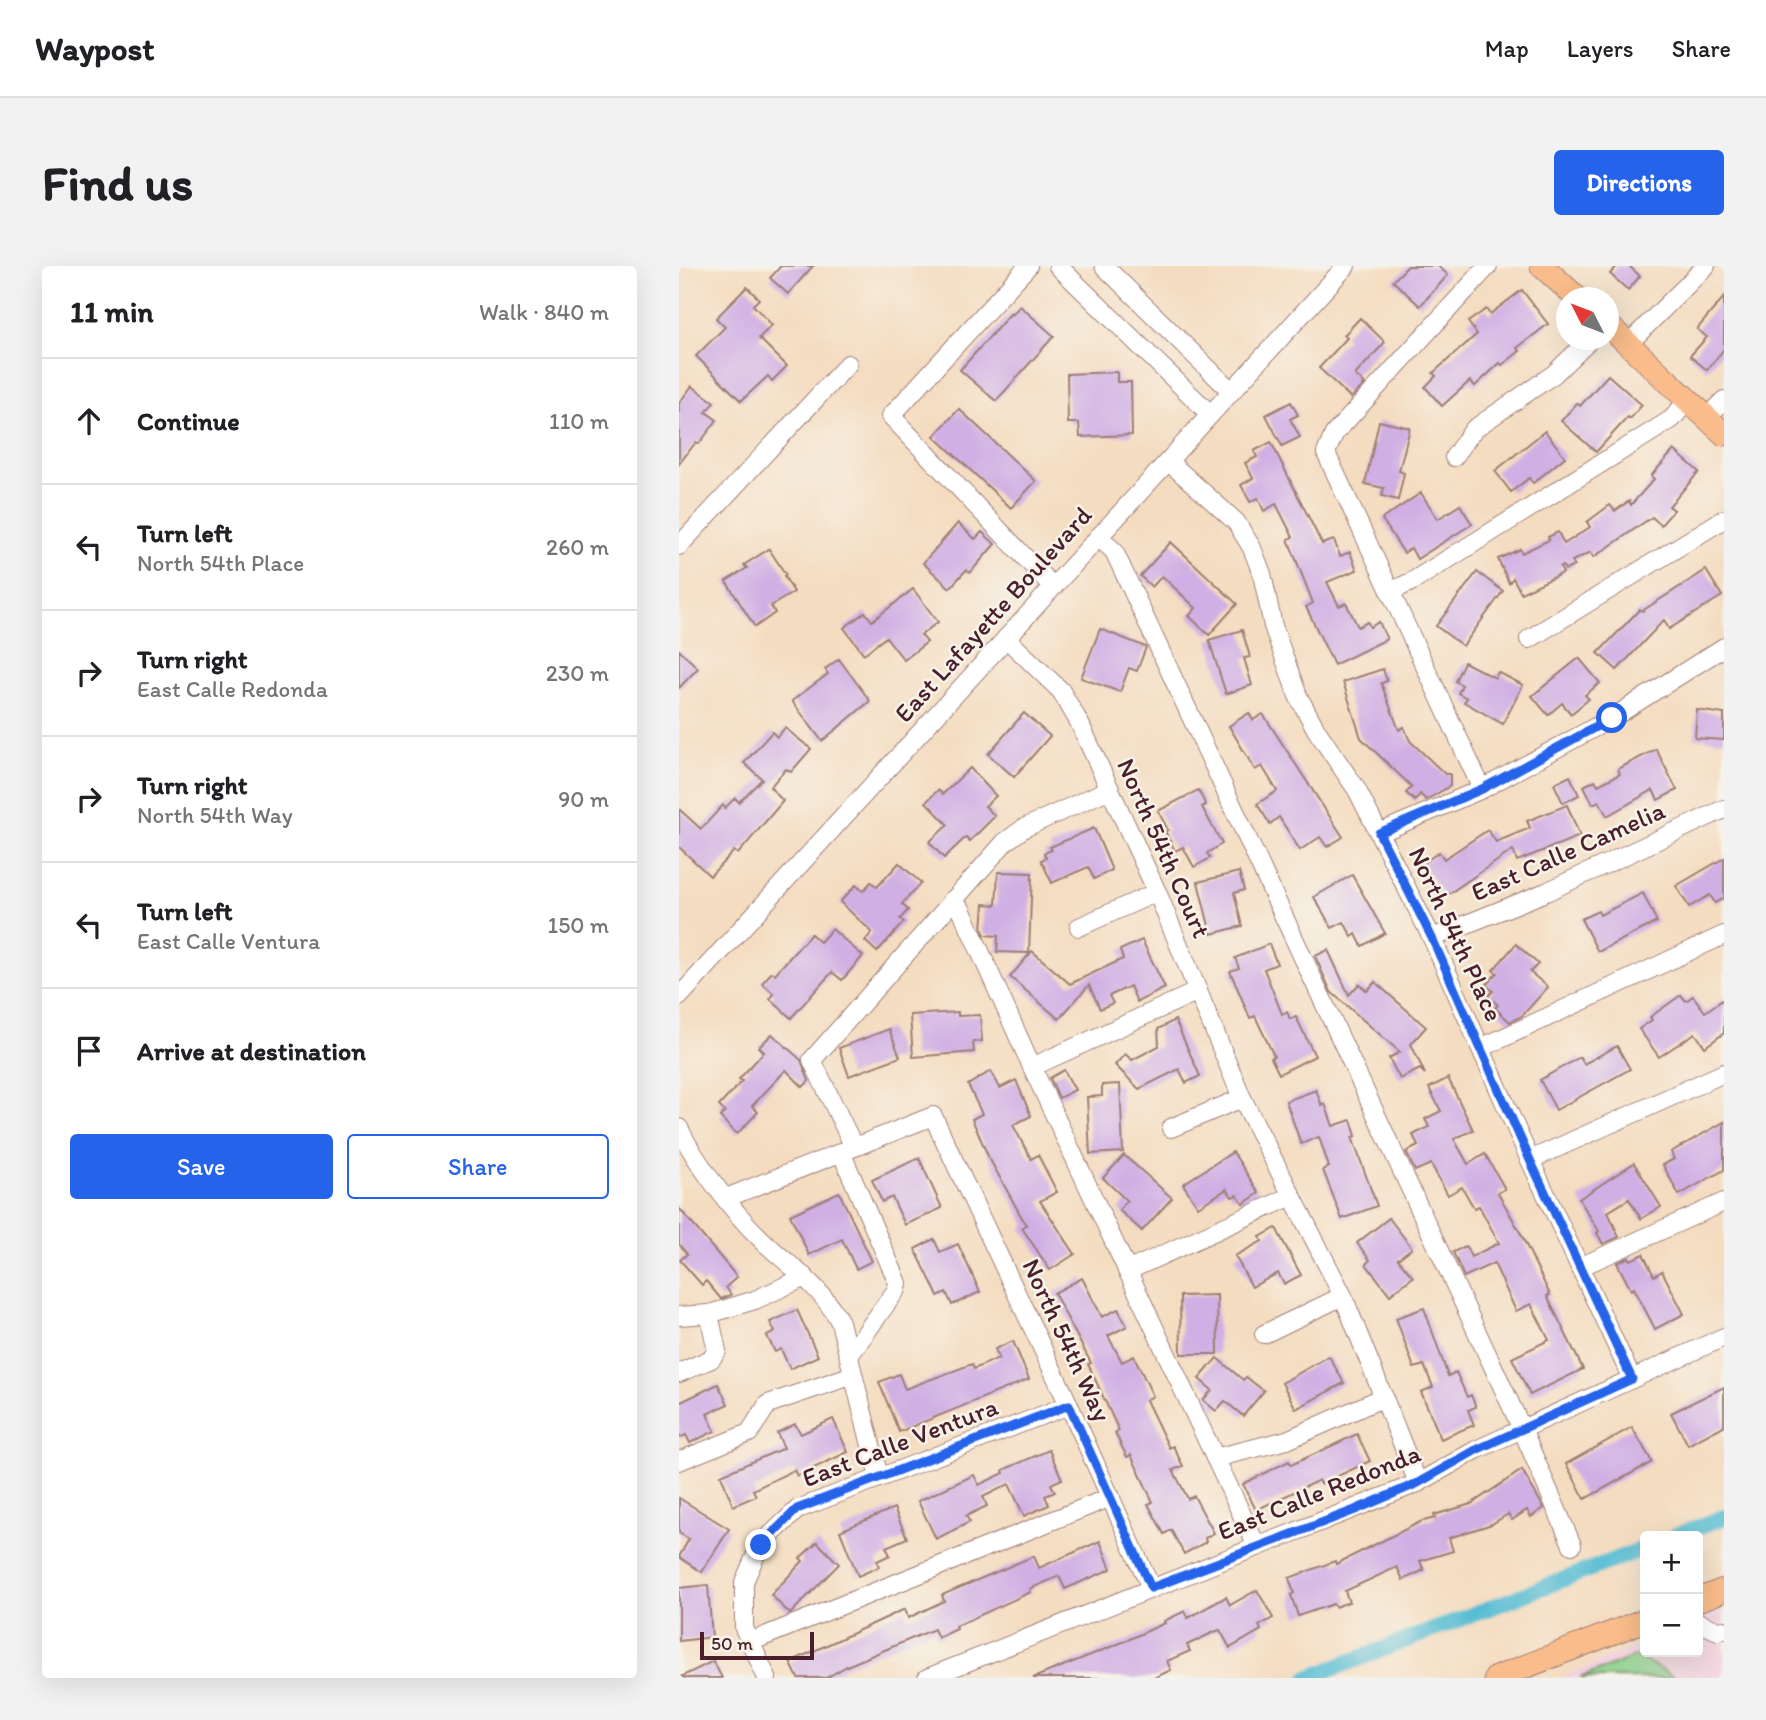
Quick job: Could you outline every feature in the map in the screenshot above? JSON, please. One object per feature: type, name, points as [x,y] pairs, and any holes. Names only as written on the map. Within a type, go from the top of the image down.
[{"type":"main road","points":[[1542,266],[1565,287]]},
{"type":"main road","points":[[1619,336],[1724,434]]},
{"type":"main road","points":[[1703,1598],[1724,1590]]},
{"type":"main road","points":[[1496,1678],[1640,1622]]},
{"type":"street","points":[[1028,266],[891,416],[1053,587]]},
{"type":"street","points":[[1058,266],[1210,414]]},
{"type":"street","points":[[1104,266],[1231,391]]},
{"type":"street","name":"East Lafayette Boulevard","points":[[679,997],[1346,266]]},
{"type":"street","points":[[1482,789],[1326,453],[1333,434],[1488,266]]},
{"type":"street","points":[[1628,344],[1706,266]]},
{"type":"street","points":[[1454,457],[1474,429],[1554,374],[1579,350]]},
{"type":"street","points":[[679,546],[848,364]]},
{"type":"street","points":[[1391,592],[1413,581],[1672,419],[1688,400]]},
{"type":"street","points":[[1707,417],[1724,400]]},
{"type":"street","name":"North 54th Place","points":[[1168,461],[1236,522],[1252,548],[1262,573],[1273,626],[1297,696],[1357,790],[1432,938],[1530,1160],[1632,1379]]},
{"type":"street","points":[[1529,639],[1724,519]]},
{"type":"street","points":[[1098,537],[1114,551],[1522,1429],[1573,1545]]},
{"type":"street","name":"North 54th Court","points":[[1006,638],[1061,691],[1079,722],[1157,892],[1242,1098],[1343,1296],[1418,1483]]},
{"type":"street","points":[[1379,833],[1482,789],[1612,718],[1724,647]]},
{"type":"street","points":[[849,1356],[897,1290],[898,1283],[812,1060],[1005,842],[1024,828],[1109,789]]},
{"type":"street","name":"East Calle Camelia","points":[[1432,938],[1546,892],[1724,809]]},
{"type":"street","points":[[1079,927],[1157,892]]},
{"type":"street","points":[[952,900],[961,909],[1257,1548]]},
{"type":"street","points":[[1481,1048],[1724,935]]},
{"type":"street","points":[[1032,1067],[1198,991]]},
{"type":"street","points":[[1530,1160],[1724,1073]]},
{"type":"street","points":[[1171,1128],[1242,1098]]},
{"type":"street","name":"North 54th Way","points":[[848,1150],[933,1116],[1069,1405],[1151,1588]]},
{"type":"street","points":[[679,1128],[726,1198],[758,1237],[829,1301],[840,1322],[879,1477]]},
{"type":"street","points":[[726,1198],[848,1150]]},
{"type":"street","points":[[1127,1271],[1292,1196]]},
{"type":"street","points":[[1580,1267],[1724,1202]]},
{"type":"street","points":[[679,1316],[709,1314],[755,1300],[805,1277]]},
{"type":"street","points":[[1264,1334],[1343,1296]]},
{"type":"street","points":[[679,1373],[711,1360],[717,1351],[709,1314]]},
{"type":"street","name":"East Calle Redonda","points":[[927,1678],[1418,1483],[1476,1450],[1724,1337]]},
{"type":"street","points":[[679,1461],[749,1433],[768,1404],[853,1375]]},
{"type":"street","points":[[1215,1458],[1287,1440],[1384,1397]]},
{"type":"street","name":"East Calle Ventura","points":[[750,1642],[744,1628],[744,1582],[761,1545],[797,1509],[1069,1405]]},
{"type":"street","points":[[767,1678],[750,1642],[1111,1497]]},
{"type":"street","points":[[1703,1624],[1718,1631],[1724,1630]]},
{"type":"shaded area","points":[[1724,1609],[1724,1678],[1561,1678],[1640,1644],[1640,1657],[1703,1657],[1703,1618]]},
{"type":"green space","points":[[1636,1656],[1677,1678],[1580,1678]]},
{"type":"building","points":[[781,266],[813,266],[788,294],[770,278]]},
{"type":"building","points":[[1408,266],[1438,266],[1448,275],[1420,306],[1393,281]]},
{"type":"building","points":[[1617,266],[1629,266],[1640,276],[1628,290],[1610,274]]},
{"type":"building","points":[[747,287],[759,299],[753,305],[772,325],[759,338],[787,366],[772,381],[768,376],[741,401],[696,356],[725,327],[716,318]]},
{"type":"building","points":[[1522,290],[1548,324],[1517,348],[1520,351],[1502,365],[1500,363],[1475,386],[1470,381],[1442,406],[1425,387],[1436,376],[1433,373],[1477,334],[1468,322],[1486,309],[1490,314]]},
{"type":"building","points":[[1724,297],[1724,349],[1707,370],[1690,356],[1707,337],[1697,329]]},
{"type":"building","points":[[1020,306],[1054,336],[996,401],[960,370]]},
{"type":"building","points":[[1360,318],[1385,342],[1355,375],[1365,384],[1351,398],[1319,368],[1347,338],[1344,335]]},
{"type":"building","points":[[1117,372],[1117,382],[1131,382],[1132,435],[1080,437],[1079,423],[1068,423],[1067,374]]},
{"type":"building","points":[[1608,375],[1642,405],[1596,452],[1561,421],[1577,403],[1580,406]]},
{"type":"building","points":[[692,386],[714,402],[706,412],[717,420],[679,464],[679,403]]},
{"type":"building","points":[[1291,402],[1298,415],[1290,419],[1300,437],[1282,446],[1266,415]]},
{"type":"building","points":[[959,409],[1036,481],[1011,508],[934,436]]},
{"type":"building","points":[[1379,421],[1410,428],[1399,471],[1404,473],[1398,500],[1382,496],[1384,488],[1365,484]]},
{"type":"building","points":[[1545,431],[1565,457],[1533,483],[1529,478],[1511,492],[1495,471]]},
{"type":"building","points":[[1271,442],[1322,544],[1334,540],[1340,556],[1350,552],[1357,570],[1327,582],[1339,606],[1346,603],[1358,627],[1368,622],[1370,627],[1379,622],[1387,639],[1334,665],[1306,607],[1313,603],[1288,539],[1293,537],[1276,504],[1264,511],[1258,498],[1250,502],[1241,485],[1253,478],[1245,463],[1257,457],[1254,451]]},
{"type":"building","points":[[1674,450],[1699,472],[1669,506],[1674,510],[1661,525],[1652,517],[1594,557],[1591,552],[1572,561],[1575,566],[1565,570],[1563,566],[1560,567],[1563,573],[1521,593],[1513,578],[1509,583],[1498,559],[1520,549],[1522,553],[1549,540],[1548,537],[1558,532],[1564,544],[1590,527],[1587,522],[1610,505],[1615,511],[1629,501],[1631,505],[1654,479],[1651,476]]},
{"type":"building","points":[[1421,493],[1438,519],[1460,505],[1472,524],[1417,559],[1411,548],[1404,553],[1382,519]]},
{"type":"building","points":[[958,523],[975,539],[982,532],[995,544],[970,573],[966,570],[950,588],[923,563]]},
{"type":"building","points":[[1171,542],[1237,604],[1209,635],[1189,616],[1196,608],[1162,576],[1152,587],[1140,576]]},
{"type":"building","points":[[769,549],[794,592],[771,606],[775,613],[755,627],[726,581],[747,568],[744,565]]},
{"type":"building","points":[[1706,570],[1722,596],[1669,629],[1664,620],[1617,670],[1598,653],[1640,609],[1642,611]]},
{"type":"building","points":[[1477,572],[1503,591],[1463,646],[1436,626]]},
{"type":"building","points":[[913,589],[938,622],[921,635],[927,642],[904,660],[886,637],[864,654],[844,628],[865,612],[872,621]]},
{"type":"building","points":[[1100,629],[1146,647],[1137,671],[1129,668],[1120,692],[1081,678]]},
{"type":"building","points":[[1242,630],[1250,657],[1244,658],[1252,685],[1226,694],[1209,640]]},
{"type":"building","points":[[679,650],[698,668],[679,688]]},
{"type":"building","points":[[1579,658],[1600,683],[1585,695],[1589,699],[1571,714],[1562,703],[1548,715],[1532,696]]},
{"type":"building","points":[[839,659],[870,701],[822,741],[792,701],[828,674],[825,669]]},
{"type":"building","points":[[1464,662],[1495,678],[1498,672],[1523,685],[1503,724],[1464,702],[1467,698],[1458,693],[1462,685],[1455,681]]},
{"type":"building","points":[[1383,669],[1387,681],[1381,683],[1399,730],[1404,727],[1410,741],[1445,774],[1450,774],[1450,786],[1426,800],[1420,794],[1415,801],[1406,793],[1412,787],[1361,738],[1343,682]]},
{"type":"building","points":[[1697,710],[1724,714],[1724,740],[1695,738]]},
{"type":"building","points":[[1024,713],[1050,736],[1014,777],[988,754]]},
{"type":"building","points":[[1249,713],[1253,720],[1263,714],[1343,837],[1327,847],[1320,837],[1300,850],[1279,817],[1270,824],[1257,804],[1277,791],[1262,766],[1255,770],[1229,726]]},
{"type":"building","points":[[785,728],[811,749],[791,772],[786,769],[770,787],[783,801],[738,854],[734,851],[710,876],[679,847],[679,809],[701,829],[723,805],[725,808],[735,798],[739,802],[762,779],[744,763],[772,732],[777,737]]},
{"type":"building","points":[[1656,749],[1677,790],[1658,800],[1653,790],[1607,816],[1599,801],[1593,804],[1584,786],[1595,780],[1598,785],[1620,774],[1618,769]]},
{"type":"building","points":[[970,768],[996,796],[985,806],[995,816],[970,841],[966,837],[944,858],[929,842],[948,825],[926,802],[938,790],[943,794]]},
{"type":"building","points":[[1570,776],[1579,795],[1563,803],[1554,784]]},
{"type":"building","points":[[1198,790],[1206,805],[1202,807],[1222,844],[1207,853],[1210,858],[1194,867],[1183,847],[1175,851],[1158,811]]},
{"type":"building","points":[[1567,805],[1580,836],[1517,861],[1513,850],[1444,897],[1422,864],[1439,852],[1444,859],[1488,830],[1496,842],[1530,828],[1527,821]]},
{"type":"building","points":[[1094,828],[1112,870],[1094,879],[1088,867],[1052,883],[1041,860],[1046,858],[1044,853],[1052,850],[1050,847]]},
{"type":"building","points":[[1724,858],[1724,898],[1715,903],[1710,895],[1689,907],[1676,886]]},
{"type":"building","points":[[899,863],[921,883],[902,904],[908,910],[900,919],[904,922],[877,952],[865,941],[872,932],[840,902],[856,885],[863,891],[871,882],[877,887]]},
{"type":"building","points":[[998,872],[1032,873],[1029,953],[997,952],[998,936],[985,935],[982,929],[984,904],[996,905]]},
{"type":"building","points":[[1239,872],[1244,890],[1234,893],[1242,926],[1211,934],[1198,882]]},
{"type":"building","points":[[1352,875],[1385,933],[1362,946],[1356,934],[1352,937],[1344,922],[1332,928],[1314,897]]},
{"type":"building","points":[[1643,893],[1657,922],[1598,952],[1581,919],[1598,911],[1600,915]]},
{"type":"building","points":[[832,929],[863,956],[842,980],[832,972],[791,1018],[770,999],[774,994],[762,983],[772,972],[775,974],[811,934],[820,942]]},
{"type":"building","points":[[1142,940],[1165,988],[1137,1002],[1130,986],[1109,996],[1113,1003],[1100,1009],[1089,985],[1059,1019],[1010,977],[1032,951],[1070,984],[1123,959],[1120,950]]},
{"type":"building","points":[[1269,944],[1277,964],[1264,969],[1282,1014],[1287,1012],[1290,1019],[1296,1017],[1315,1056],[1279,1074],[1271,1058],[1274,1056],[1255,1016],[1250,1018],[1230,971],[1239,968],[1235,958]]},
{"type":"building","points":[[1516,944],[1538,964],[1530,972],[1548,987],[1522,1016],[1510,1022],[1495,1008],[1498,1005],[1488,996],[1493,991],[1486,985],[1497,973],[1493,970]]},
{"type":"building","points":[[1328,950],[1349,995],[1359,984],[1367,991],[1375,982],[1426,1027],[1411,1044],[1425,1074],[1420,1069],[1400,1079],[1389,1058],[1400,1052],[1331,992],[1315,956]]},
{"type":"building","points":[[1681,995],[1686,1001],[1693,996],[1705,1012],[1724,999],[1724,1033],[1705,1047],[1695,1033],[1659,1057],[1639,1029],[1652,1020],[1650,1017]]},
{"type":"building","points":[[958,1012],[958,1016],[980,1015],[982,1041],[973,1042],[974,1052],[913,1057],[910,1015]]},
{"type":"building","points":[[1175,1020],[1200,1076],[1186,1083],[1179,1069],[1139,1089],[1115,1065],[1125,1054],[1132,1060],[1159,1046],[1158,1029]]},
{"type":"building","points":[[889,1029],[900,1057],[849,1076],[839,1048]]},
{"type":"building","points":[[772,1034],[801,1060],[809,1081],[803,1087],[786,1070],[752,1106],[758,1112],[737,1134],[720,1117],[725,1112],[719,1106],[764,1052],[759,1047]]},
{"type":"building","points":[[1617,1046],[1630,1069],[1556,1110],[1540,1080],[1580,1057],[1584,1064]]},
{"type":"building","points":[[1064,1070],[1075,1090],[1059,1098],[1050,1078]]},
{"type":"building","points":[[991,1071],[1000,1088],[1016,1080],[1031,1116],[1013,1125],[1031,1159],[1038,1155],[1057,1192],[1040,1201],[1075,1254],[1050,1270],[1022,1228],[1026,1225],[988,1156],[972,1119],[982,1114],[968,1085]]},
{"type":"building","points":[[1448,1078],[1473,1130],[1454,1139],[1468,1164],[1485,1154],[1505,1189],[1498,1193],[1521,1234],[1550,1295],[1547,1296],[1583,1369],[1530,1395],[1512,1358],[1549,1340],[1531,1304],[1516,1311],[1494,1263],[1464,1277],[1453,1252],[1466,1246],[1471,1257],[1499,1243],[1479,1206],[1474,1208],[1462,1187],[1448,1195],[1431,1164],[1415,1171],[1406,1152],[1418,1146],[1413,1135],[1429,1127],[1425,1119],[1441,1111],[1429,1088]]},
{"type":"building","points":[[1120,1084],[1123,1152],[1090,1154],[1087,1097],[1102,1096],[1102,1085]]},
{"type":"building","points":[[1316,1090],[1322,1106],[1325,1104],[1333,1126],[1351,1120],[1356,1136],[1352,1137],[1377,1206],[1342,1219],[1323,1170],[1329,1167],[1319,1137],[1301,1144],[1286,1101]]},
{"type":"building","points":[[1724,1122],[1724,1170],[1679,1195],[1663,1165],[1674,1159],[1671,1152]]},
{"type":"building","points":[[1233,1152],[1259,1193],[1243,1204],[1237,1195],[1232,1197],[1227,1189],[1198,1207],[1183,1184]]},
{"type":"building","points":[[1124,1155],[1172,1198],[1142,1231],[1119,1210],[1127,1201],[1103,1178]]},
{"type":"building","points":[[919,1158],[942,1208],[905,1225],[892,1197],[882,1202],[872,1180]]},
{"type":"building","points":[[1634,1163],[1661,1207],[1641,1219],[1629,1199],[1608,1212],[1619,1237],[1603,1244],[1597,1233],[1599,1231],[1579,1199]]},
{"type":"building","points":[[839,1192],[872,1261],[856,1269],[842,1239],[809,1255],[790,1215]]},
{"type":"building","points":[[679,1208],[737,1277],[726,1287],[731,1295],[721,1299],[706,1281],[702,1285],[680,1260],[687,1254],[679,1244]]},
{"type":"building","points":[[1389,1218],[1412,1248],[1398,1259],[1413,1277],[1390,1295],[1366,1264],[1370,1260],[1357,1243]]},
{"type":"building","points":[[1276,1228],[1301,1275],[1284,1284],[1278,1273],[1252,1287],[1235,1256],[1262,1241],[1260,1237]]},
{"type":"building","points":[[934,1239],[940,1252],[958,1244],[980,1292],[952,1305],[946,1292],[938,1296],[915,1249]]},
{"type":"building","points":[[1643,1254],[1654,1276],[1662,1271],[1684,1314],[1655,1329],[1634,1288],[1631,1290],[1617,1263]]},
{"type":"building","points":[[1082,1278],[1102,1317],[1118,1309],[1127,1326],[1108,1336],[1122,1362],[1134,1356],[1153,1396],[1146,1400],[1169,1448],[1173,1446],[1183,1466],[1173,1470],[1188,1499],[1194,1496],[1214,1533],[1205,1538],[1206,1542],[1184,1554],[1171,1530],[1164,1534],[1148,1504],[1153,1502],[1131,1455],[1127,1457],[1115,1433],[1119,1431],[1088,1364],[1091,1363],[1054,1293]]},
{"type":"building","points":[[1217,1295],[1218,1354],[1181,1354],[1180,1296]]},
{"type":"building","points":[[1424,1308],[1448,1376],[1456,1372],[1467,1397],[1471,1395],[1476,1407],[1468,1410],[1474,1425],[1441,1439],[1421,1392],[1433,1387],[1424,1365],[1414,1368],[1396,1318]]},
{"type":"building","points":[[797,1310],[818,1356],[790,1369],[781,1349],[775,1352],[767,1336],[775,1332],[770,1322]]},
{"type":"building","points":[[1013,1341],[1029,1379],[899,1432],[879,1382],[899,1374],[905,1389],[972,1364],[974,1369],[999,1358],[995,1349]]},
{"type":"building","points":[[1329,1356],[1344,1383],[1296,1409],[1282,1383]]},
{"type":"building","points":[[1217,1358],[1243,1380],[1246,1377],[1264,1391],[1243,1416],[1225,1401],[1216,1411],[1203,1400],[1212,1390],[1199,1379]]},
{"type":"building","points":[[718,1384],[728,1404],[707,1414],[715,1431],[690,1443],[686,1435],[679,1438],[679,1403]]},
{"type":"building","points":[[1724,1387],[1724,1426],[1688,1445],[1671,1413]]},
{"type":"building","points":[[833,1419],[848,1452],[797,1476],[794,1470],[753,1490],[756,1496],[733,1506],[721,1475],[784,1448],[777,1433],[795,1424],[801,1434]]},
{"type":"building","points":[[1632,1427],[1652,1462],[1585,1499],[1566,1464]]},
{"type":"building","points":[[1357,1434],[1370,1461],[1321,1484],[1319,1480],[1256,1510],[1243,1484],[1289,1461],[1291,1465]]},
{"type":"building","points":[[1049,1450],[1062,1479],[1051,1484],[1055,1492],[1045,1496],[1049,1505],[1024,1516],[1009,1484],[983,1497],[987,1506],[966,1516],[970,1522],[936,1539],[918,1501],[974,1475],[979,1485],[1004,1473],[1003,1470]]},
{"type":"building","points":[[1522,1470],[1544,1508],[1531,1517],[1527,1510],[1512,1520],[1508,1514],[1492,1524],[1449,1538],[1453,1551],[1420,1561],[1424,1570],[1403,1580],[1397,1567],[1345,1591],[1349,1602],[1335,1607],[1333,1604],[1298,1616],[1289,1578],[1335,1561],[1336,1564],[1420,1522],[1435,1518],[1434,1515],[1471,1504]]},
{"type":"building","points":[[679,1498],[729,1529],[702,1572],[679,1557],[689,1539],[679,1533]]},
{"type":"building","points":[[894,1508],[907,1538],[886,1547],[890,1555],[877,1561],[879,1567],[858,1576],[840,1531]]},
{"type":"building","points":[[1100,1541],[1111,1569],[1065,1589],[1059,1576],[1030,1589],[1031,1592],[956,1626],[957,1629],[938,1638],[934,1629],[847,1666],[826,1678],[798,1678],[790,1662],[905,1609],[908,1618],[944,1601],[942,1595],[1034,1556],[1039,1568]]},
{"type":"building","points":[[817,1542],[839,1564],[790,1614],[771,1595],[803,1561],[800,1558]]},
{"type":"building","points":[[708,1585],[712,1637],[679,1641],[679,1588]]},
{"type":"building","points":[[1257,1590],[1273,1618],[1259,1626],[1261,1630],[1230,1648],[1220,1630],[1214,1632],[1187,1645],[1190,1651],[1167,1661],[1171,1670],[1154,1678],[1033,1678],[1123,1642],[1185,1611],[1188,1618],[1226,1597],[1230,1605]]},
{"type":"building","points":[[713,1661],[722,1678],[679,1678]]},
{"type":"waterway","points":[[1688,1531],[1724,1517]]},
{"type":"waterway","points":[[1308,1678],[1640,1550]]},
{"type":"route","points":[[761,1545],[797,1509],[1069,1405],[1151,1588],[1418,1483],[1476,1450],[1632,1379],[1530,1160],[1432,938],[1379,833],[1482,789],[1612,718]]}]
